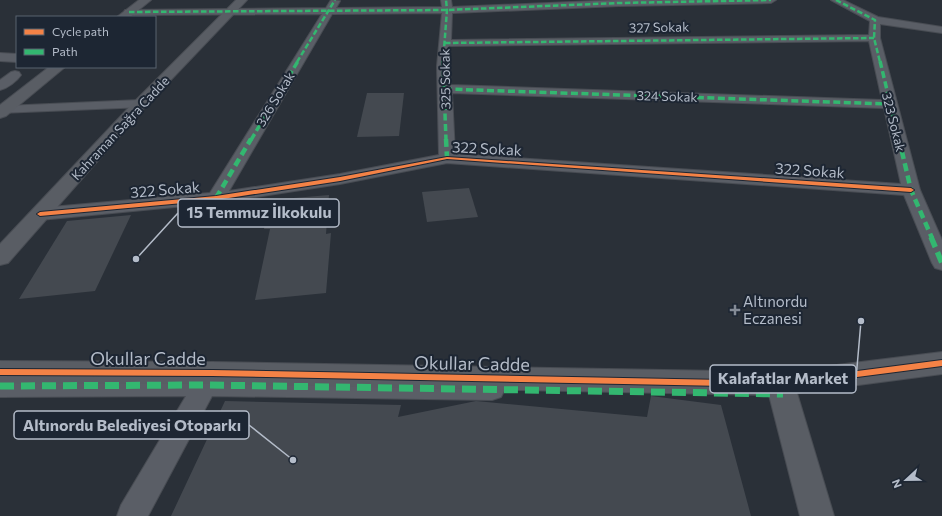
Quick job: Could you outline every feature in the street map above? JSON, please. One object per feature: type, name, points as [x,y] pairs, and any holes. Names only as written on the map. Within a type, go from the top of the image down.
[{"type":"street","points":[[126,15],[146,0]]},
{"type":"street","points":[[126,15],[237,5],[446,5],[771,0]]},
{"type":"street","points":[[836,0],[875,20],[942,30]]},
{"type":"street","name":"Kahraman Sağra Cadde","points":[[0,258],[140,104],[237,5]]},
{"type":"street","name":"326 Sokak","points":[[216,198],[332,5]]},
{"type":"street","name":"325 Sokak","points":[[446,5],[443,66],[447,158]]},
{"type":"street","name":"323 Sokak","points":[[875,20],[874,38],[911,190],[942,262]]},
{"type":"street","name":"327 Sokak","points":[[445,43],[874,38]]},
{"type":"street","points":[[0,57],[16,58]]},
{"type":"street","points":[[2,111],[57,68]]},
{"type":"street","points":[[0,86],[15,75]]},
{"type":"street","name":"324 Sokak","points":[[445,89],[889,104]]},
{"type":"street","points":[[2,111],[140,104]]},
{"type":"street","name":"322 Sokak","points":[[40,214],[216,198],[340,179],[447,158],[911,190]]},
{"type":"street","name":"Okullar Cadde","points":[[0,372],[209,379],[781,389],[942,363]]},
{"type":"street","points":[[0,386],[209,379]]},
{"type":"street","points":[[132,516],[209,379]]},
{"type":"street","points":[[781,389],[817,516]]},
{"type":"building","points":[[367,93],[404,93],[399,136],[357,137]]},
{"type":"building","points":[[469,188],[478,217],[427,222],[422,192]]},
{"type":"building","points":[[329,195],[326,234],[331,233],[326,293],[255,300],[270,229],[264,229],[270,200]]},
{"type":"building","points":[[131,215],[95,291],[19,299],[67,221]]},
{"type":"building","points":[[651,396],[721,405],[751,516],[171,516],[225,401],[401,405],[398,417],[476,401],[647,417]]},
{"type":"marked path","points":[[216,198],[335,0]]},
{"type":"marked path","points":[[446,0],[447,10],[443,66],[447,158]]},
{"type":"marked path","points":[[129,12],[447,10],[619,3],[771,0]]},
{"type":"marked path","points":[[836,0],[875,20],[874,38],[911,190],[942,263]]},
{"type":"marked path","points":[[445,43],[874,38]]},
{"type":"marked path","points":[[445,89],[889,104]]},
{"type":"marked path","points":[[0,386],[205,385],[783,394]]},
{"type":"cycle path","points":[[40,214],[216,198],[340,179],[447,158],[911,190]]},
{"type":"cycle path","points":[[0,372],[212,373],[780,384],[942,363]]},
{"type":"place","name":"15 Temmuz İlkokulu","points":[[136,259]]},
{"type":"place","name":"Altınordu Eczanesi","points":[[735,310]]},
{"type":"place","name":"Kalafatlar Market","points":[[861,321]]},
{"type":"place","name":"Altınordu Belediyesi Otoparkı","points":[[293,460]]}]
